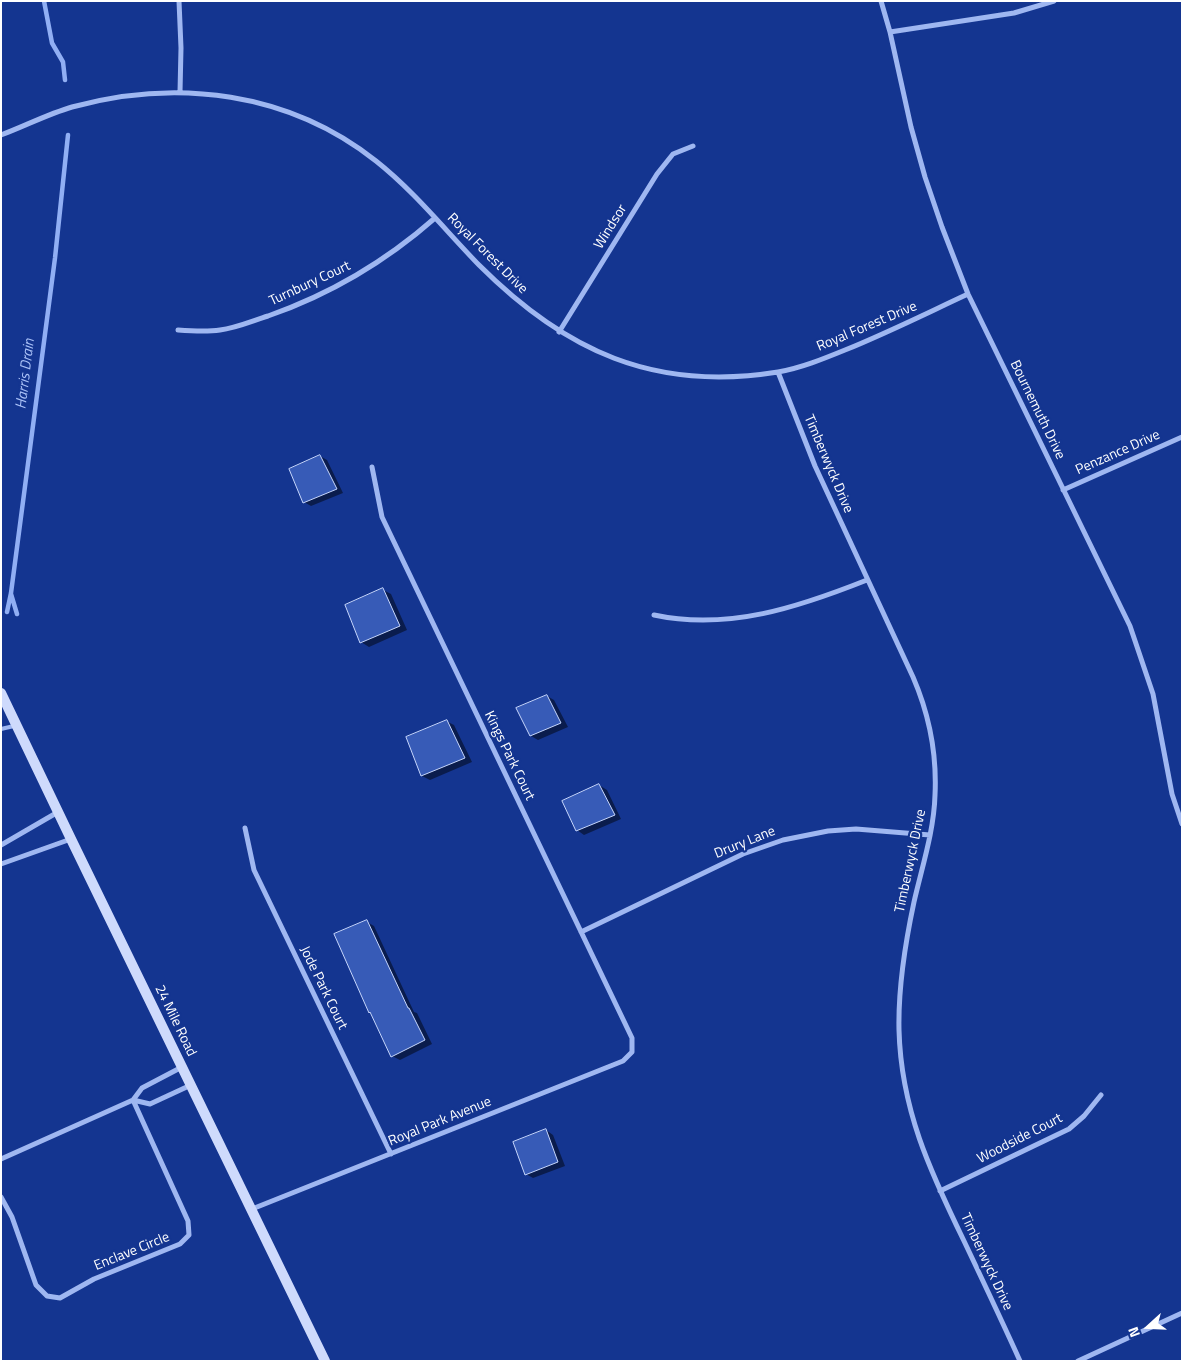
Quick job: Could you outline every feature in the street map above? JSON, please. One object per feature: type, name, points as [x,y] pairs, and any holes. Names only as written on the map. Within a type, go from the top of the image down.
[{"type":"street","points":[[179,1],[180,92]]},
{"type":"street","name":"Bournemuth Drive","points":[[881,1],[925,177],[968,294],[1130,626],[1153,694],[1172,794],[1182,824]]},
{"type":"street","points":[[890,32],[1014,12],[1054,1]]},
{"type":"street","name":"Royal Forest Drive","points":[[1,135],[70,108],[139,94],[180,92],[235,98],[293,113],[332,131],[376,161],[402,183],[505,290],[533,314],[559,332],[596,352],[624,363],[654,371],[687,376],[725,377],[778,372],[802,366],[870,340],[968,294]]},
{"type":"street","name":"Windsor","points":[[559,332],[658,174],[673,154],[693,146]]},
{"type":"street","name":"Turnbury Court","points":[[178,330],[201,332],[222,330],[259,319],[310,300],[349,281],[380,262],[407,243],[435,218]]},
{"type":"street","name":"Timberwyck Drive","points":[[778,372],[815,466],[913,676],[925,710],[934,756],[935,794],[930,835],[902,960],[899,1028],[902,1077],[907,1102],[916,1130],[940,1191],[1020,1361]]},
{"type":"street","name":"Penzance Drive","points":[[1063,490],[1182,437]]},
{"type":"street","name":"Kings Park Court","points":[[372,467],[382,518],[632,1038],[632,1052]]},
{"type":"street","points":[[654,615],[692,620],[754,616],[798,606],[867,580]]},
{"type":"street","name":"24 Mile Road","points":[[1,692],[326,1361]]},
{"type":"street","points":[[1,845],[58,812]]},
{"type":"street","name":"Jode Park Court","points":[[245,828],[254,870],[391,1154]]},
{"type":"street","name":"Drury Lane","points":[[581,932],[743,854],[783,840],[828,831],[856,829],[930,835]]},
{"type":"street","points":[[1,864],[71,839]]},
{"type":"street","name":"Royal Park Avenue","points":[[252,1209],[623,1061],[632,1052]]},
{"type":"street","points":[[1,1159],[133,1100],[142,1088],[182,1066]]},
{"type":"street","points":[[133,1100],[150,1104],[191,1085]]},
{"type":"street","name":"Woodside Court","points":[[940,1191],[1069,1129],[1084,1116],[1101,1095]]},
{"type":"street","name":"Enclave Circle","points":[[1,1197],[12,1217],[36,1285],[47,1296],[60,1298],[94,1279],[180,1244],[189,1235],[188,1221],[133,1100]]},
{"type":"street","points":[[1078,1361],[1182,1313]]},
{"type":"lane","points":[[1,729],[17,725]]},
{"type":"building","points":[[320,455],[337,489],[303,503],[289,469]]},
{"type":"building","points":[[383,588],[400,626],[360,643],[345,605]]},
{"type":"building","points":[[547,695],[561,723],[530,736],[516,708]]},
{"type":"building","points":[[447,720],[465,758],[421,776],[406,737]]},
{"type":"building","points":[[599,784],[615,815],[576,831],[562,801]]},
{"type":"building","points":[[367,920],[425,1040],[391,1057],[334,934]]},
{"type":"building","points":[[546,1129],[558,1162],[525,1175],[513,1142]]},
{"type":"waterway","name":"Harris Drain","points":[[44,1],[52,43],[63,62],[65,80]]},
{"type":"waterway","name":"Harris Drain","points":[[7,612],[55,258],[68,135]]},
{"type":"waterway","name":"Harris Drain","points":[[11,594],[17,614]]}]
